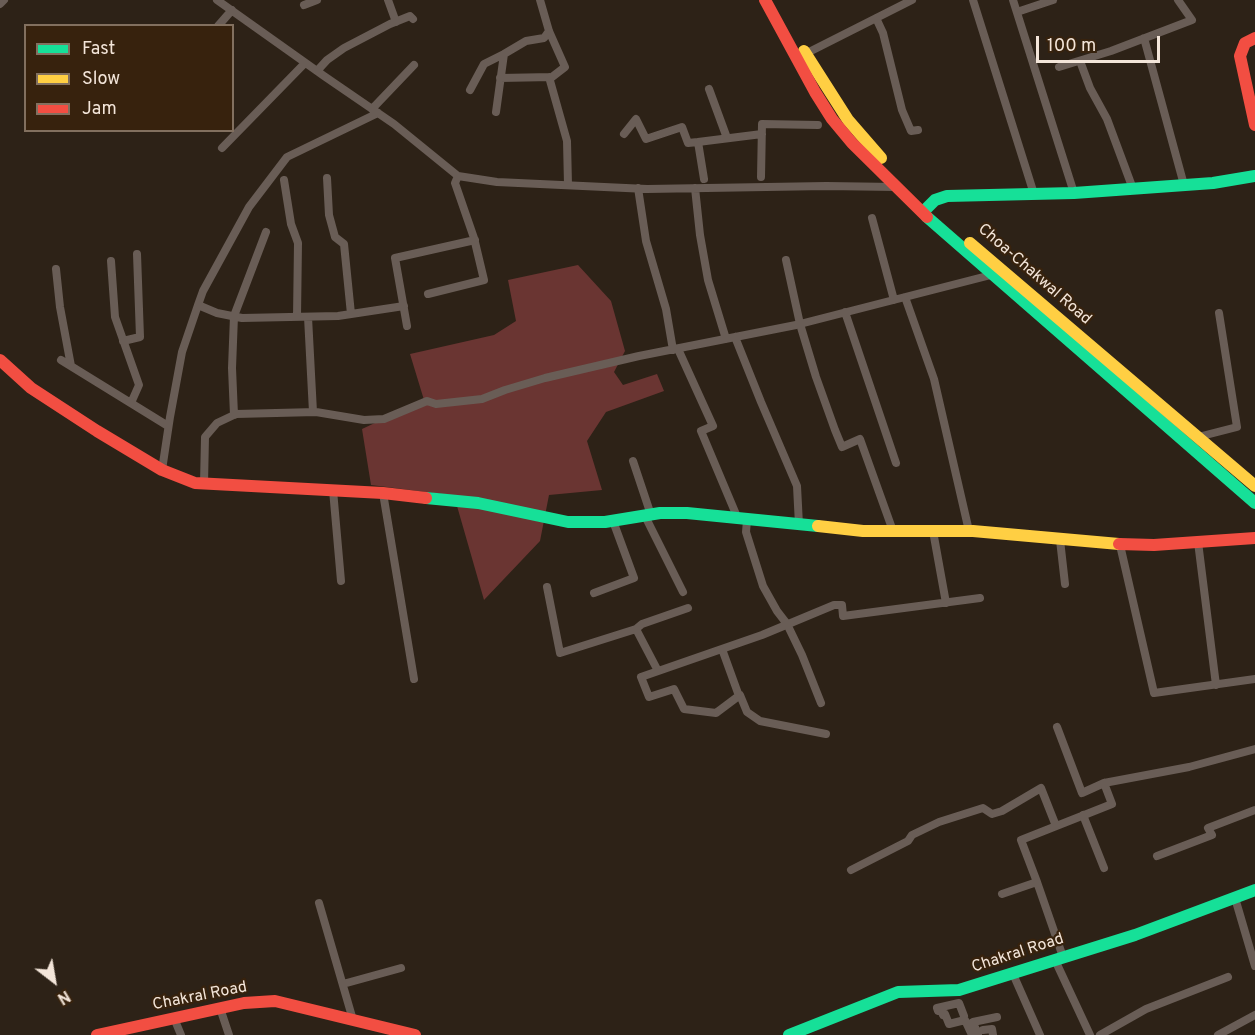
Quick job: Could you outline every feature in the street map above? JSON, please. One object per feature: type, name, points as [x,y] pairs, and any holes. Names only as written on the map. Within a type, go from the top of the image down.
[{"type":"main road","points":[[765,0],[804,74],[832,118],[852,143],[896,187],[926,209],[991,275],[1255,503]]},
{"type":"main road","name":"Choa-Chakwal Road","points":[[775,0],[813,68],[848,120],[926,209],[1255,486]]},
{"type":"main road","points":[[1255,38],[1245,44],[1240,56],[1255,125]]},
{"type":"main road","points":[[926,209],[940,197],[947,196],[1074,193],[1213,183],[1255,176]]},
{"type":"main road","points":[[0,360],[32,388],[97,431],[162,470],[195,483],[383,493],[478,503],[567,522],[613,521],[648,515],[687,513],[863,531],[969,531],[1120,545],[1255,538]]},
{"type":"main road","name":"Chakral Road","points":[[790,1035],[898,992],[959,990],[1135,935],[1255,890]]},
{"type":"main road","name":"Chakral Road","points":[[97,1035],[132,1031],[174,1018],[243,1003],[275,1001],[415,1035]]},
{"type":"street","points":[[0,4],[4,0]]},
{"type":"street","points":[[217,0],[394,124],[458,176],[497,182],[638,189],[896,187]]},
{"type":"street","points":[[304,5],[317,0]]},
{"type":"street","points":[[388,0],[396,22]]},
{"type":"street","points":[[500,78],[549,77],[566,67],[549,31],[540,0]]},
{"type":"street","points":[[805,54],[912,0]]},
{"type":"street","points":[[973,0],[1034,194]]},
{"type":"street","points":[[1013,0],[1074,193]]},
{"type":"street","points":[[1017,12],[1053,0]]},
{"type":"street","points":[[1059,68],[1192,20],[1178,0]]},
{"type":"street","points":[[220,24],[232,10]]},
{"type":"street","points":[[317,72],[327,60],[344,48],[410,16],[413,19]]},
{"type":"street","points":[[876,18],[883,33],[902,110],[911,131],[918,130]]},
{"type":"street","points":[[470,90],[484,64],[526,41],[544,38],[549,31]]},
{"type":"street","points":[[1144,38],[1184,185]]},
{"type":"street","points":[[496,112],[504,54]]},
{"type":"street","points":[[1080,61],[1089,87],[1107,119],[1133,189]]},
{"type":"street","points":[[222,148],[305,63]]},
{"type":"street","points":[[162,470],[168,426],[183,352],[202,291],[249,207],[287,157],[375,111],[414,65]]},
{"type":"street","points":[[549,77],[567,141],[568,185]]},
{"type":"street","points":[[709,89],[727,138]]},
{"type":"street","points":[[624,134],[636,119],[646,139],[682,127],[688,143],[762,134]]},
{"type":"street","points":[[761,177],[762,124],[818,125]]},
{"type":"street","points":[[698,142],[704,178]]},
{"type":"street","points":[[428,294],[484,280],[475,240],[455,183],[458,176]]},
{"type":"street","points":[[327,178],[329,215],[335,237],[344,244],[351,315]]},
{"type":"street","points":[[284,180],[291,224],[298,243],[297,317]]},
{"type":"street","points":[[695,188],[708,280],[731,338],[797,486],[799,525]]},
{"type":"street","points":[[638,189],[646,241],[676,350],[713,426],[701,431],[743,519],[764,586],[787,624],[821,703]]},
{"type":"street","points":[[872,218],[894,300]]},
{"type":"street","points":[[234,415],[232,368],[234,316],[266,232]]},
{"type":"street","points":[[407,326],[395,258],[475,240]]},
{"type":"street","points":[[123,341],[140,337],[137,254]]},
{"type":"street","points":[[786,260],[800,324],[816,377],[842,447],[860,439],[893,531]]},
{"type":"street","points":[[111,261],[115,317],[138,386],[131,403]]},
{"type":"street","points":[[56,269],[60,307],[71,366]]},
{"type":"street","points":[[204,484],[205,437],[217,423],[234,415],[313,412],[364,420],[384,419],[427,401],[436,404],[482,399],[544,378],[800,324],[991,275]]},
{"type":"street","points":[[905,297],[934,379],[969,531]]},
{"type":"street","points":[[198,305],[217,314],[242,318],[351,315],[404,306]]},
{"type":"street","points":[[845,312],[896,464]]},
{"type":"street","points":[[1198,437],[1237,427],[1219,313]]},
{"type":"street","points":[[308,317],[313,412]]},
{"type":"street","points":[[61,360],[168,426]]},
{"type":"street","points":[[633,461],[648,515],[683,592]]},
{"type":"street","points":[[333,490],[341,581]]},
{"type":"street","points":[[383,493],[414,679]]},
{"type":"street","points":[[594,593],[634,578],[613,521]]},
{"type":"street","points":[[933,531],[946,603]]},
{"type":"street","points":[[1060,540],[1065,584]]},
{"type":"street","points":[[1198,542],[1216,685]]},
{"type":"street","points":[[1120,545],[1154,693],[1255,680]]},
{"type":"street","points":[[547,587],[560,653],[636,630],[642,624],[688,608]]},
{"type":"street","points":[[739,696],[716,712],[684,709],[674,689],[649,698],[641,677],[762,635],[834,605],[842,605],[843,616],[980,598]]},
{"type":"street","points":[[636,630],[658,671]]},
{"type":"street","points":[[722,649],[747,712],[760,721],[826,734]]},
{"type":"street","points":[[1057,727],[1082,793],[1104,783],[1189,767],[1255,749]]},
{"type":"street","points":[[1090,1035],[1059,958],[1037,882],[1021,840],[1112,804],[1104,783]]},
{"type":"street","points":[[851,870],[908,841],[912,835],[939,822],[983,808],[992,814],[1041,788],[1056,826]]},
{"type":"street","points":[[1157,856],[1212,836],[1209,828],[1255,810]]},
{"type":"street","points":[[1083,815],[1104,868]]},
{"type":"street","points":[[1002,894],[1037,882]]},
{"type":"street","points":[[1235,898],[1255,966]]},
{"type":"street","points":[[319,903],[353,1020]]},
{"type":"street","points":[[342,984],[401,968]]},
{"type":"street","points":[[1013,974],[1040,1035]]},
{"type":"street","points":[[1100,1035],[1146,1009],[1228,976]]},
{"type":"street","points":[[959,990],[977,1034]]},
{"type":"street","points":[[964,1016],[959,1003],[937,1008],[943,1015],[945,1014],[949,1024],[966,1020],[977,1034]]},
{"type":"street","points":[[220,1008],[229,1035]]},
{"type":"street","points":[[1218,1035],[1255,1015]]},
{"type":"street","points":[[977,1034],[973,1022],[997,1017]]},
{"type":"street","points":[[174,1018],[181,1035]]},
{"type":"street","points":[[977,1034],[992,1029],[993,1035]]},
{"type":"shaded area","points":[[578,265],[611,301],[625,351],[614,372],[623,385],[657,374],[664,391],[606,412],[587,441],[602,490],[549,495],[540,541],[484,600],[457,506],[457,496],[371,485],[362,429],[424,400],[410,354],[494,335],[516,321],[508,280]]},
{"type":"traffic: fast","points":[[923,212],[935,200],[947,196],[1074,193],[1213,183],[1255,176]]},
{"type":"traffic: fast","points":[[927,217],[1255,503]]},
{"type":"traffic: fast","points":[[426,498],[478,503],[568,522],[605,522],[660,513],[687,513],[818,526]]},
{"type":"traffic: fast","points":[[789,1035],[898,992],[959,990],[1135,935],[1255,890]]},
{"type":"traffic: slow","points":[[804,51],[848,120],[881,158]]},
{"type":"traffic: slow","points":[[970,243],[1255,486]]},
{"type":"traffic: slow","points":[[818,526],[863,531],[973,531],[1119,544]]},
{"type":"traffic: jam","points":[[765,0],[832,119],[852,143],[927,217]]},
{"type":"traffic: jam","points":[[1255,38],[1245,43],[1240,56],[1255,125]]},
{"type":"traffic: jam","points":[[0,360],[31,388],[97,431],[162,470],[195,483],[383,493],[426,498]]},
{"type":"traffic: jam","points":[[1119,544],[1154,545],[1255,538]]},
{"type":"traffic: jam","points":[[97,1035],[244,1003],[275,1001],[415,1035]]}]
